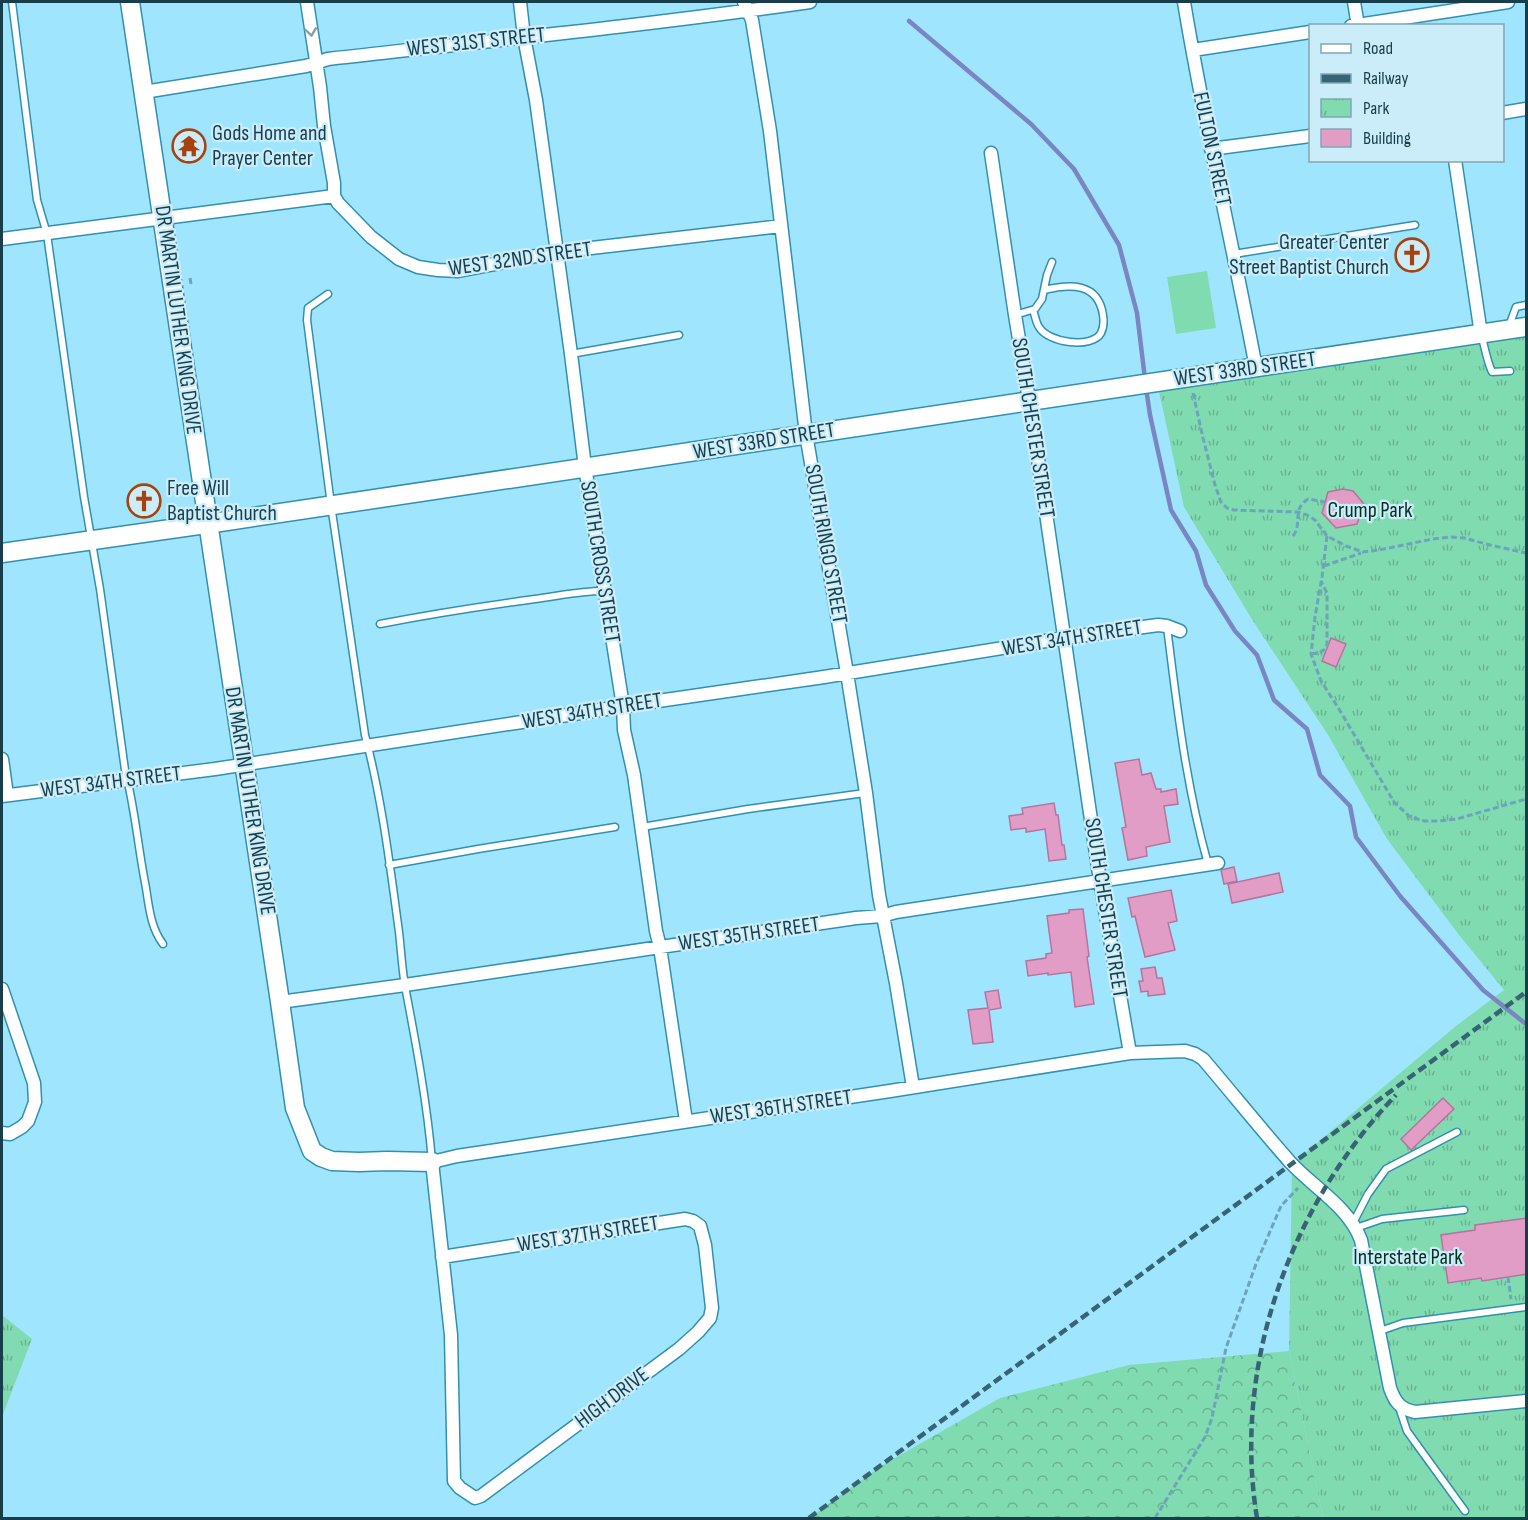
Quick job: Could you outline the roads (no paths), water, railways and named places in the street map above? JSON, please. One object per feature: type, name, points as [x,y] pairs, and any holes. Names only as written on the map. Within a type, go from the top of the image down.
[{"type":"street","name":"DR MARTIN LUTHER KING DRIVE","points":[[130,2],[295,1108],[312,1151],[321,1157],[332,1161],[432,1162]]},
{"type":"street","points":[[2,239],[334,196],[307,2]]},
{"type":"street","name":"SOUTH CROSS STREET","points":[[520,2],[536,100],[603,591],[623,706],[624,730],[634,775],[686,1121]]},
{"type":"street","name":"WEST 31ST STREET","points":[[144,92],[306,66],[328,59],[524,37],[746,6],[810,2]]},
{"type":"street","name":"FULTON STREET","points":[[1184,2],[1203,112],[1256,368]]},
{"type":"street","points":[[1354,2],[1355,24]]},
{"type":"street","points":[[1361,24],[1481,4],[1508,2]]},
{"type":"street","name":"SOUTH RINGO STREET","points":[[746,6],[752,20],[768,120],[806,434],[848,673],[882,916],[914,1086]]},
{"type":"street","points":[[1193,50],[1309,32]]},
{"type":"street","points":[[1504,113],[1527,109]]},
{"type":"street","points":[[1211,149],[1309,136]]},
{"type":"street","name":"SOUTH CHESTER STREET","points":[[991,153],[1063,621],[1100,881],[1130,1053]]},
{"type":"street","points":[[1455,162],[1481,334]]},
{"type":"street","name":"WEST 32ND STREET","points":[[334,196],[354,221],[399,259],[418,267],[438,270],[458,271],[557,252],[781,226]]},
{"type":"street","name":"WEST 33RD STREET","points":[[2,553],[1527,327]]},
{"type":"street","name":"WEST 34TH STREET","points":[[4,796],[368,746],[1158,625],[1180,631]]},
{"type":"street","points":[[2,759],[4,796]]},
{"type":"street","name":"WEST 35TH STREET","points":[[280,1002],[882,916],[908,910],[1213,863]]},
{"type":"street","points":[[2,989],[34,1083],[35,1102],[28,1121],[22,1127],[10,1134],[2,1133]]},
{"type":"street","points":[[1130,1053],[1185,1052],[1203,1059],[1292,1164],[1349,1216],[1361,1240],[1390,1388],[1399,1406],[1415,1412],[1527,1401]]},
{"type":"street","name":"WEST 36TH STREET","points":[[432,1162],[457,1156],[1130,1053]]},
{"type":"street","points":[[432,1162],[442,1257]]},
{"type":"street","name":"WEST 37TH STREET","points":[[442,1257],[686,1219],[700,1226],[707,1258]]},
{"type":"street","name":"HIGH DRIVE","points":[[442,1257],[451,1335],[454,1481],[475,1498],[481,1496],[679,1349],[698,1332],[710,1318],[712,1308],[707,1258]]},
{"type":"lane","points":[[12,2],[37,200],[46,234],[125,770],[152,922],[164,944]]},
{"type":"lane","points":[[1234,254],[1415,225]]},
{"type":"lane","points":[[1015,315],[1035,309],[1042,299],[1052,262]]},
{"type":"lane","points":[[1033,310],[1039,328],[1055,339],[1082,342],[1100,335],[1104,325],[1102,311],[1094,294],[1086,289],[1069,286],[1044,290]]},
{"type":"lane","points":[[328,294],[308,308],[307,320],[331,505],[365,735],[381,809],[405,985],[423,1086],[432,1162]]},
{"type":"lane","points":[[1508,330],[1516,307],[1527,305]]},
{"type":"lane","points":[[1481,334],[1492,372],[1510,371]]},
{"type":"lane","points":[[571,354],[680,335]]},
{"type":"lane","points":[[380,624],[472,607],[585,591],[603,591]]},
{"type":"lane","points":[[1167,626],[1184,761],[1201,837],[1213,863]]},
{"type":"lane","points":[[642,827],[748,809],[866,793]]},
{"type":"lane","points":[[389,865],[615,827]]},
{"type":"lane","points":[[1354,1225],[1368,1194],[1386,1169],[1456,1132]]},
{"type":"lane","points":[[1354,1225],[1382,1219],[1464,1210]]},
{"type":"lane","points":[[1379,1332],[1403,1323],[1527,1307]]},
{"type":"lane","points":[[1399,1406],[1407,1431],[1465,1510]]},
{"type":"waterway","points":[[909,21],[1031,124],[1074,169],[1119,245],[1137,313],[1145,379]]},
{"type":"waterway","points":[[1146,388],[1171,510],[1196,551],[1206,585],[1235,631],[1257,655],[1274,700],[1307,729],[1320,775],[1350,806],[1356,837],[1400,896],[1483,990],[1526,1024]]},
{"type":"railway","points":[[809,1518],[1526,992]]},
{"type":"railway","points":[[1257,1518],[1251,1460],[1253,1403],[1262,1346],[1277,1291],[1299,1237],[1326,1186],[1359,1139],[1396,1095]]},
{"type":"place","name":"Gods Home and Prayer Center","points":[[189,146]]},
{"type":"place","name":"Greater Center Street Baptist Church","points":[[1412,255]]},
{"type":"place","name":"Free Will Baptist Church","points":[[144,501]]},
{"type":"park label","name":"Crump Park","points":[[1370,510]]},
{"type":"park label","name":"Interstate Park","points":[[1408,1257]]}]
